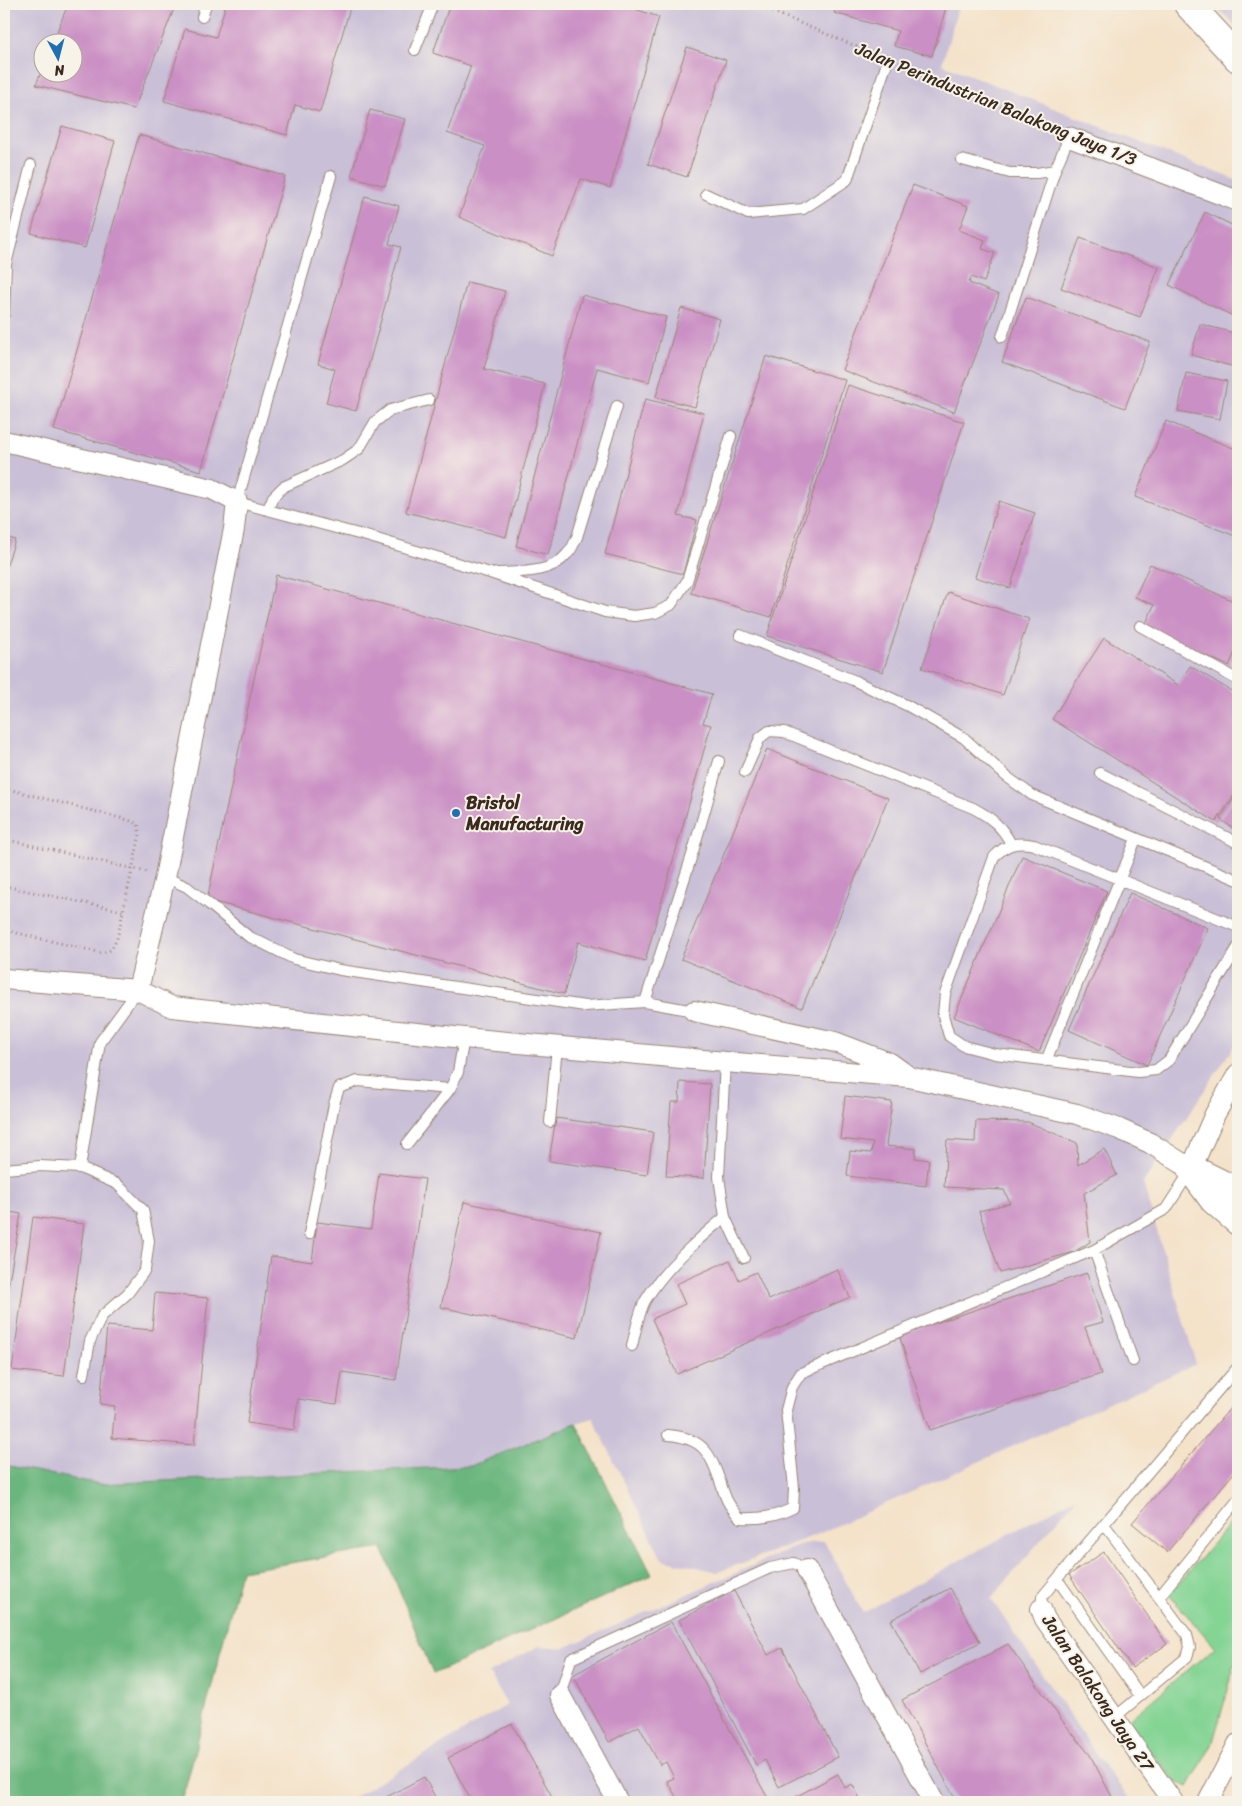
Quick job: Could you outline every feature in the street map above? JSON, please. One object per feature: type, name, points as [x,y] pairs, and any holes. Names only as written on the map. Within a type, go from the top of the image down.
[{"type":"street","points":[[1188,4],[1238,58]]},
{"type":"street","name":"Jalan Perindustrian Balakong Jaya 1/3","points":[[1068,137],[1238,201]]},
{"type":"street","points":[[4,441],[212,489],[237,502],[234,529],[165,877],[138,990]]},
{"type":"street","points":[[4,979],[138,990],[172,1007],[464,1038],[909,1077],[1077,1114],[1119,1128],[1150,1143],[1191,1169],[1238,1192]]},
{"type":"street","points":[[694,1011],[835,1042],[890,1062],[909,1077]]},
{"type":"street","points":[[1191,1169],[1215,1114],[1238,1074]]},
{"type":"street","points":[[1191,1169],[1214,1200],[1238,1222]]},
{"type":"street","points":[[807,1570],[934,1802]]},
{"type":"street","name":"Jalan Balakong Jaya 27","points":[[1041,1608],[1045,1619],[1173,1802]]},
{"type":"street","points":[[560,1695],[618,1802]]},
{"type":"street","points":[[1208,1802],[1238,1744]]},
{"type":"lane","points":[[202,17],[206,4]]},
{"type":"lane","points":[[415,50],[433,4]]},
{"type":"lane","points":[[706,194],[748,214],[803,209],[847,180],[888,60]]},
{"type":"lane","points":[[1002,337],[1055,170],[1068,137]]},
{"type":"lane","points":[[962,160],[1010,173],[1037,173],[1055,170]]},
{"type":"lane","points":[[4,314],[6,264],[31,165]]},
{"type":"lane","points":[[331,176],[237,502],[370,537],[490,573],[605,612],[634,616],[655,613],[671,605],[687,581],[731,436]]},
{"type":"lane","points":[[268,509],[273,497],[283,487],[343,460],[359,449],[375,422],[390,410],[429,400]]},
{"type":"lane","points":[[490,573],[529,571],[552,566],[567,555],[578,537],[617,406]]},
{"type":"lane","points":[[1140,626],[1238,680]]},
{"type":"lane","points":[[740,635],[853,680],[908,706],[964,738],[1007,777],[1032,796],[1238,880]]},
{"type":"lane","points":[[745,772],[760,738],[769,731],[784,732],[973,808],[992,819],[1005,832],[1011,844]]},
{"type":"lane","points":[[645,1002],[692,855],[719,761]]},
{"type":"lane","points":[[1100,773],[1238,843]]},
{"type":"lane","points":[[1046,1061],[1136,839]]},
{"type":"lane","points":[[1238,927],[1034,845],[1024,843],[1011,844],[1001,849],[994,857],[945,994],[943,1015],[949,1036],[964,1046],[995,1054],[1046,1061],[1138,1072],[1156,1070],[1169,1060],[1238,947]]},
{"type":"lane","points":[[165,877],[186,887],[248,936],[294,959],[340,970],[585,1006],[645,1002],[694,1011]]},
{"type":"lane","points":[[80,1168],[100,1042],[138,990]]},
{"type":"lane","points":[[407,1144],[450,1089],[458,1072],[464,1038]]},
{"type":"lane","points":[[550,1122],[557,1046]]},
{"type":"lane","points":[[725,1062],[718,1177],[725,1217],[744,1258]]},
{"type":"lane","points":[[309,1234],[334,1104],[339,1088],[358,1081],[450,1089]]},
{"type":"lane","points":[[4,1169],[40,1166],[80,1168],[117,1184],[143,1210],[149,1241],[145,1270],[128,1294],[102,1316],[90,1341],[84,1376]]},
{"type":"lane","points":[[668,1435],[683,1436],[696,1441],[706,1450],[728,1502],[740,1518],[760,1519],[779,1515],[793,1508],[794,1488],[786,1410],[792,1387],[801,1373],[1094,1250],[1166,1209],[1191,1169]]},
{"type":"lane","points":[[632,1346],[644,1302],[671,1267],[701,1237],[725,1217]]},
{"type":"lane","points":[[1094,1250],[1133,1361]]},
{"type":"lane","points":[[1041,1608],[1042,1597],[1238,1367]]},
{"type":"lane","points":[[1160,1597],[1238,1500]]},
{"type":"lane","points":[[1104,1524],[1160,1597],[1187,1636],[1190,1647],[1187,1657],[1114,1717]]},
{"type":"lane","points":[[560,1695],[571,1659],[770,1568],[794,1563],[807,1570]]},
{"type":"lane","points":[[1057,1579],[1140,1696]]},
{"type":"path","name":"Jalan Perindustrian Balakong Jaya 1/3","points":[[754,4],[1068,137]]},
{"type":"path","points":[[4,788],[138,824],[140,834],[134,869],[117,940],[111,950],[102,953],[4,930]]},
{"type":"path","points":[[4,839],[134,869]]},
{"type":"path","points":[[4,886],[124,911]]},
{"type":"shaded area","points":[[4,4],[959,4],[942,64],[1238,181],[1238,1040],[1143,1183],[1196,1364],[818,1534],[718,1572],[662,1559],[593,1418],[576,1423],[472,1466],[100,1484],[4,1465]]},
{"type":"shaded area","points":[[1214,4],[1238,4],[1238,28]]},
{"type":"shaded area","points":[[1077,1497],[991,1599],[1102,1763],[1132,1802],[346,1802],[507,1705],[489,1673],[539,1646],[564,1648],[802,1544],[824,1541],[863,1613]]},
{"type":"green space","points":[[576,1423],[652,1575],[433,1674],[382,1548],[241,1571],[183,1798],[178,1802],[4,1802],[4,1465],[100,1484],[471,1466]]},
{"type":"green space","points":[[1238,1514],[1238,1663],[1232,1667],[1233,1672],[1212,1745],[1188,1787],[1174,1780],[1126,1722],[1215,1647],[1169,1595]]},
{"type":"building","points":[[68,4],[176,4],[134,109],[36,85],[37,82],[82,82],[82,32],[57,32]]},
{"type":"building","points":[[226,4],[351,4],[320,112],[295,105],[287,135],[164,101],[185,29],[216,37]]},
{"type":"building","points":[[450,4],[620,4],[659,17],[610,188],[581,179],[552,256],[459,217],[485,146],[447,133],[471,66],[433,53]]},
{"type":"building","points":[[837,4],[947,4],[932,56],[894,46],[898,31],[834,13]]},
{"type":"building","points":[[687,47],[726,60],[687,177],[648,164]]},
{"type":"building","points":[[370,110],[405,119],[385,186],[351,176]]},
{"type":"building","points":[[62,126],[115,141],[85,248],[31,233]]},
{"type":"building","points":[[139,135],[285,176],[201,471],[54,430]]},
{"type":"building","points":[[913,185],[968,206],[959,230],[985,240],[982,249],[995,253],[984,282],[971,277],[969,283],[999,295],[954,412],[842,370]]},
{"type":"building","points":[[365,196],[399,206],[389,244],[401,247],[356,411],[326,403],[335,369],[318,364]]},
{"type":"building","points":[[1205,212],[1238,228],[1238,311],[1235,317],[1169,285]]},
{"type":"building","points":[[1080,238],[1159,267],[1140,317],[1061,288]]},
{"type":"building","points":[[467,282],[505,291],[484,369],[545,384],[506,537],[406,512]]},
{"type":"building","points":[[582,295],[666,317],[649,382],[597,368],[548,555],[516,546]]},
{"type":"building","points":[[1026,297],[1150,342],[1125,408],[1002,362]]},
{"type":"building","points":[[681,308],[720,319],[695,407],[656,397]]},
{"type":"building","points":[[1200,324],[1238,334],[1238,368],[1191,355]]},
{"type":"building","points":[[766,356],[845,380],[771,617],[691,593]]},
{"type":"building","points":[[1186,373],[1227,381],[1220,419],[1178,411]]},
{"type":"building","points":[[848,385],[964,422],[883,672],[767,636]]},
{"type":"building","points":[[645,399],[704,413],[678,516],[697,520],[683,574],[605,554]]},
{"type":"building","points":[[1166,421],[1238,450],[1238,537],[1135,497]]},
{"type":"building","points":[[999,501],[1035,513],[1010,588],[975,577]]},
{"type":"building","points":[[4,536],[15,540],[4,574]]},
{"type":"building","points":[[1150,564],[1238,603],[1238,645],[1229,666],[1144,628],[1154,605],[1135,597]]},
{"type":"building","name":"Bristol Manufacturing","points":[[276,575],[712,694],[703,723],[711,725],[645,961],[578,942],[564,994],[207,900]]},
{"type":"building","points":[[948,592],[1029,619],[1003,695],[922,668]]},
{"type":"building","points":[[1104,638],[1178,685],[1190,666],[1238,695],[1238,789],[1216,822],[1052,719]]},
{"type":"building","points":[[767,749],[888,798],[802,1008],[681,959]]},
{"type":"building","points":[[1238,792],[1238,832],[1220,819]]},
{"type":"building","points":[[1022,856],[1107,891],[1039,1052],[954,1017]]},
{"type":"building","points":[[1130,893],[1208,928],[1147,1065],[1069,1030]]},
{"type":"building","points":[[680,1082],[710,1084],[704,1178],[666,1176],[671,1102],[679,1102]]},
{"type":"building","points":[[845,1096],[892,1102],[886,1146],[916,1149],[915,1158],[929,1160],[926,1186],[847,1176],[850,1151],[871,1153],[873,1143],[840,1139]]},
{"type":"building","points":[[556,1118],[653,1132],[647,1175],[549,1161]]},
{"type":"building","points":[[976,1121],[1028,1122],[1077,1143],[1078,1165],[1104,1149],[1117,1175],[1084,1193],[1090,1242],[1074,1252],[1000,1273],[979,1211],[1010,1203],[1004,1190],[944,1187],[947,1140],[975,1142]]},
{"type":"building","points":[[379,1173],[425,1179],[396,1380],[342,1372],[337,1404],[298,1399],[294,1430],[247,1423],[271,1256],[312,1262],[317,1222],[371,1229]]},
{"type":"building","points":[[464,1202],[601,1232],[577,1338],[441,1307]]},
{"type":"building","points":[[4,1211],[21,1214],[5,1303],[4,1303]]},
{"type":"building","points":[[33,1217],[84,1224],[64,1376],[12,1370]]},
{"type":"building","points":[[730,1260],[739,1280],[756,1272],[769,1300],[837,1269],[850,1297],[677,1374],[652,1319],[685,1304],[676,1284]]},
{"type":"building","points":[[1087,1273],[1103,1322],[1085,1327],[1101,1374],[930,1430],[899,1335]]},
{"type":"building","points":[[155,1293],[208,1298],[194,1445],[112,1438],[115,1406],[100,1404],[107,1326],[152,1330]]},
{"type":"building","points":[[1238,1399],[1238,1468],[1167,1552],[1132,1523]]},
{"type":"building","points":[[1104,1552],[1167,1644],[1132,1668],[1069,1575]]},
{"type":"building","points":[[950,1588],[980,1642],[920,1674],[891,1620]]},
{"type":"building","points":[[734,1591],[768,1655],[782,1648],[838,1757],[779,1787],[765,1760],[756,1765],[679,1620]]},
{"type":"building","points":[[671,1622],[770,1802],[679,1802],[667,1781],[674,1778],[666,1762],[660,1765],[639,1726],[609,1742],[573,1675]]},
{"type":"building","points":[[1008,1644],[1061,1719],[1090,1755],[1112,1797],[1102,1802],[957,1802],[902,1700]]},
{"type":"building","points":[[512,1724],[555,1802],[472,1802],[448,1758]]},
{"type":"building","points":[[838,1774],[845,1788],[852,1784],[862,1802],[786,1802]]},
{"type":"building","points":[[424,1777],[438,1802],[377,1802]]},
{"type":"place","name":"Bristol Manufacturing","points":[[456,813]]}]
